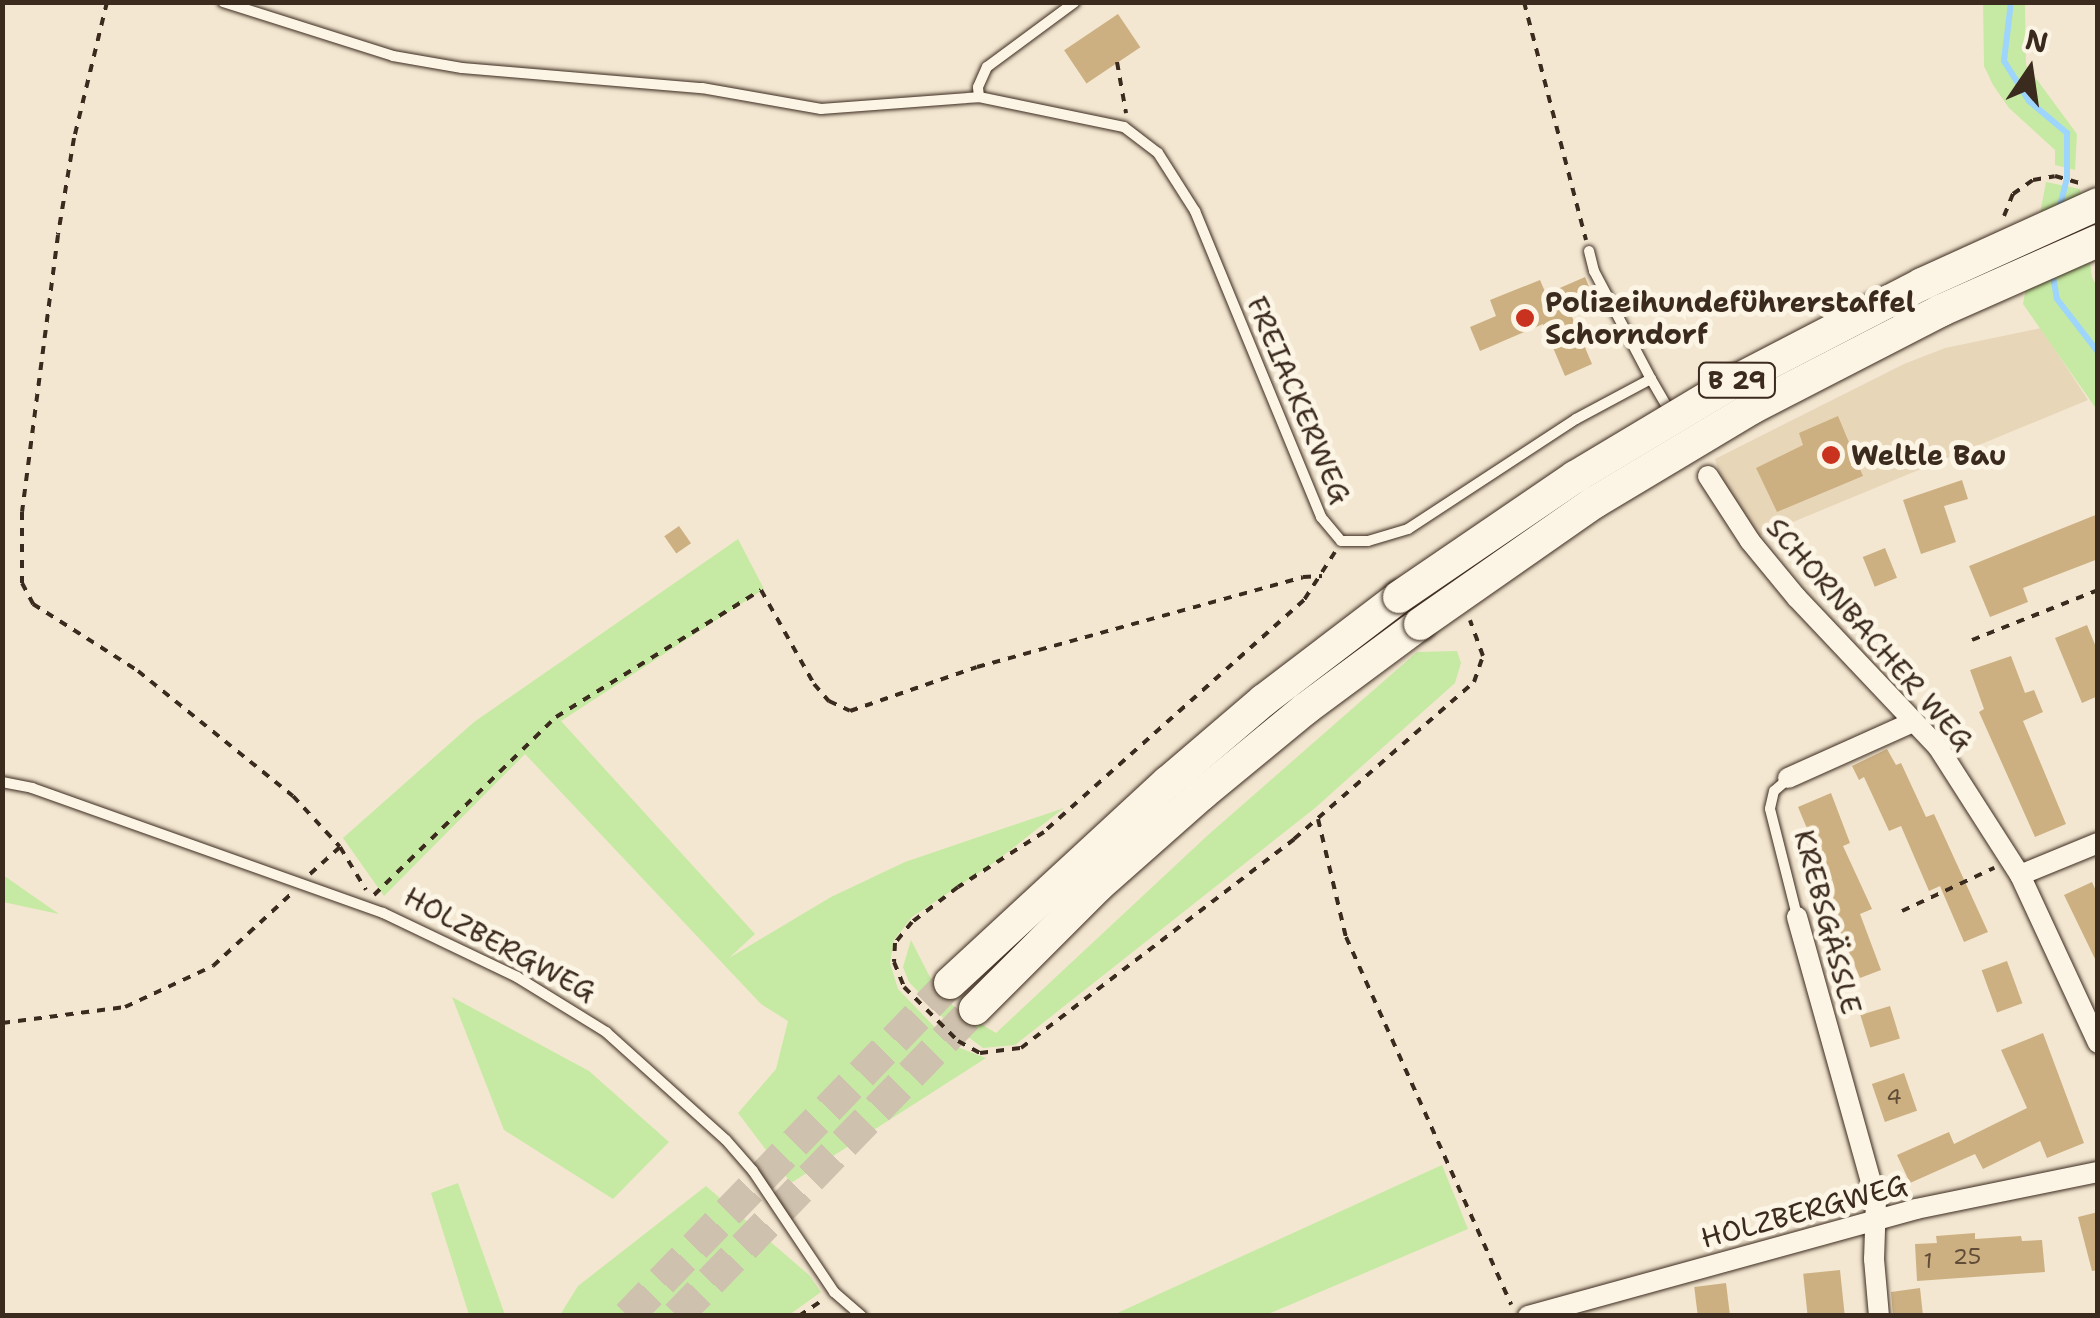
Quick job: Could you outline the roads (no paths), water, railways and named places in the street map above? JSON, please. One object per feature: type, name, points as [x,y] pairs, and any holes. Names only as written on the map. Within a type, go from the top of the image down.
[{"type":"highway","name":"B 29","points":[[950,983],[1154,794],[1264,700],[1400,596],[1575,477],[1738,380],[2088,193]]},
{"type":"highway","name":"B 29","points":[[975,1008],[1098,886],[1304,708],[1595,502],[1752,408],[1940,311],[2098,241]]},
{"type":"street","name":"SCHORNBACHER WEG","points":[[1708,476],[1750,541],[1797,598],[1938,747],[2016,868],[2098,1043]]},
{"type":"street","name":"KREBSGÄSSLE","points":[[1788,778],[1914,722]]},
{"type":"street","points":[[2016,868],[2098,842]]},
{"type":"street","name":"KREBSGÄSSLE","points":[[1797,917],[1876,1200],[1874,1259],[1880,1316]]},
{"type":"street","name":"HOLZBERGWEG","points":[[1528,1316],[1876,1219],[2098,1172]]},
{"type":"lane","name":"FREIACKERWEG","points":[[223,2],[393,56],[462,68],[702,88],[821,109],[979,98],[1124,127],[1158,153],[1195,211],[1321,517],[1341,541],[1368,541],[1408,530],[1576,419],[1651,379]]},
{"type":"lane","points":[[979,98],[978,87],[987,67],[1074,2]]},
{"type":"lane","points":[[1589,251],[1594,271],[1651,379],[1708,476]]},
{"type":"lane","name":"KREBSGÄSSLE","points":[[1788,778],[1774,791],[1770,809],[1797,917]]},
{"type":"lane","name":"HOLZBERGWEG","points":[[2,782],[301,881],[383,913],[517,977],[606,1032],[744,1161],[834,1292],[862,1316]]},
{"type":"waterway","points":[[2011,2],[2004,61],[2029,101],[2067,133],[2067,178],[2059,210]]},
{"type":"waterway","points":[[2052,271],[2057,299],[2098,352]]},
{"type":"tunnel","points":[[628,1316],[950,983]]},
{"type":"tunnel","points":[[677,1316],[975,1009]]},
{"type":"place","name":"Polizeihundeführerstaffel Schorndorf","points":[[1525,318]]},
{"type":"place","name":"Weltle Bau","points":[[1831,455]]}]
